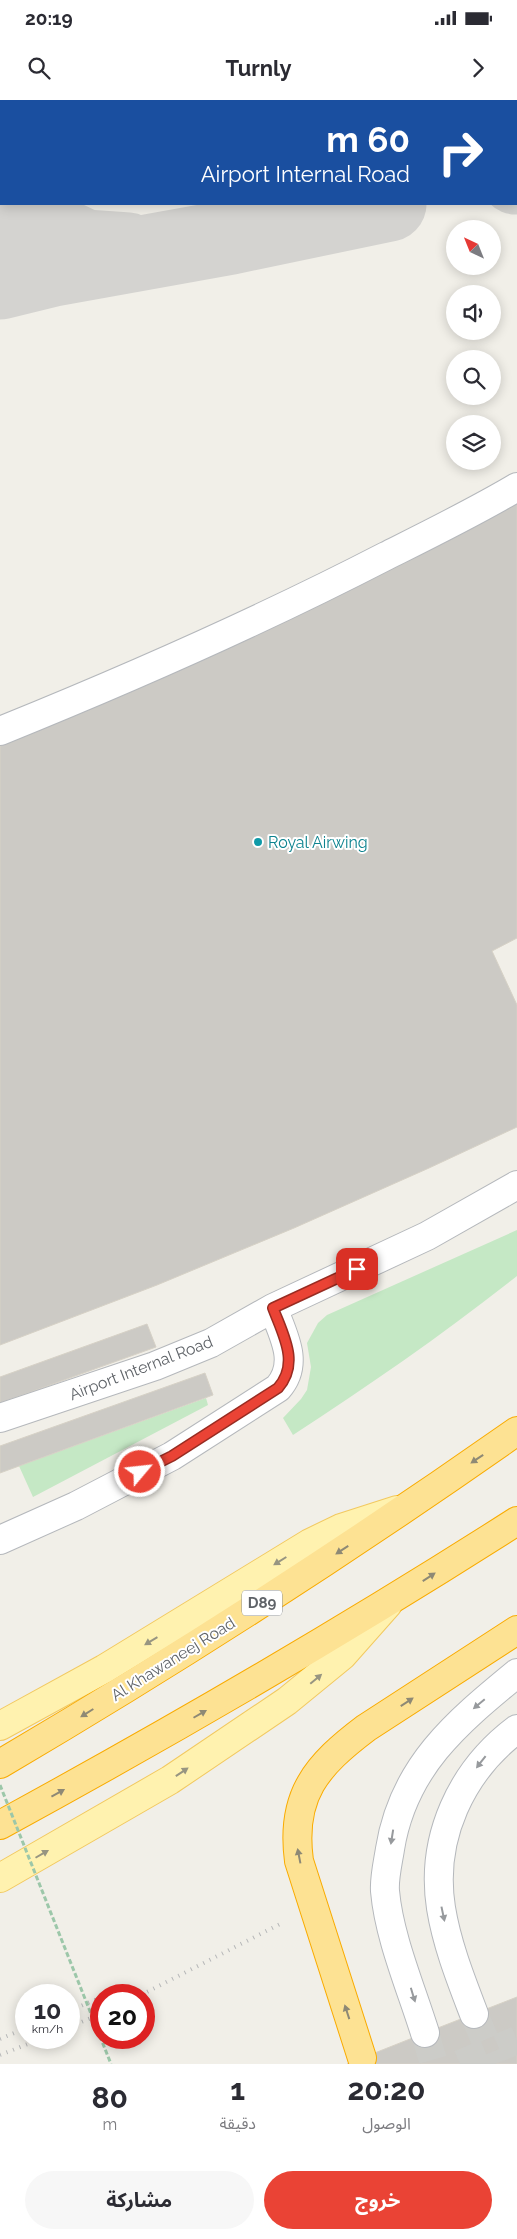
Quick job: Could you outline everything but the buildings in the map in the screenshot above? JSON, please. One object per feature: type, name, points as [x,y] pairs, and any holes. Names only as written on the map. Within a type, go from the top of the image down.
[{"type":"highway","name":"Al Khawaneej Road","points":[[0,1764],[83,1716],[216,1632],[405,1508],[517,1431]]},
{"type":"highway","points":[[0,1825],[258,1680],[388,1604],[517,1521]]},
{"type":"highway","points":[[362,2058],[299,1861],[297,1842],[302,1804],[318,1770],[330,1756],[366,1728],[517,1630]]},
{"type":"main road","points":[[0,1726],[112,1664],[310,1543],[372,1517],[405,1508]]},
{"type":"main road","points":[[0,1878],[170,1780],[288,1701],[342,1656],[388,1604]]},
{"type":"lane","points":[[0,731],[120,682],[304,598],[484,506],[517,487]]},
{"type":"lane","name":"Airport Internal Road","points":[[0,1418],[183,1356],[211,1343],[273,1308],[427,1236],[517,1185]]},
{"type":"lane","points":[[0,1540],[76,1506],[172,1456],[278,1388],[285,1380],[290,1361],[273,1308]]},
{"type":"lane","points":[[425,2033],[394,1932],[385,1890],[394,1827],[407,1790],[432,1752],[469,1713],[517,1673]]},
{"type":"lane","points":[[474,2014],[456,1964],[441,1909],[439,1882],[440,1854],[446,1827],[456,1802],[469,1778],[486,1756],[517,1729]]},
{"type":"path","points":[[0,1784],[111,2064]]},
{"type":"green space","points":[[517,1230],[517,1276],[407,1358],[293,1435],[283,1418],[307,1390],[311,1367],[307,1343],[318,1323],[327,1315]]},
{"type":"green space","points":[[206,1398],[208,1405],[33,1497],[19,1466]]},
{"type":"taxiway","points":[[9,205],[30,221],[85,247],[128,250]]},
{"type":"taxiway","points":[[0,282],[53,269],[231,237],[384,205]]},
{"type":"tunnel","points":[[474,2014],[495,2064]]},
{"type":"tunnel","points":[[425,2033],[434,2064]]},
{"type":"tunnel","points":[[460,2064],[517,2040]]},
{"type":"railway","points":[[155,1988],[282,1923]]},
{"type":"railway","points":[[80,2006],[90,2002]]},
{"type":"railway","points":[[80,2023],[90,2018]]},
{"type":"railway","points":[[0,2039],[15,2033]]},
{"type":"railway","points":[[0,2055],[15,2049]]},
{"type":"place","name":"Royal Airwing","points":[[258,842]]},
{"type":"route","points":[[140,1472],[172,1456],[278,1388],[290,1370],[290,1361],[289,1352],[273,1308],[357,1269]]}]
